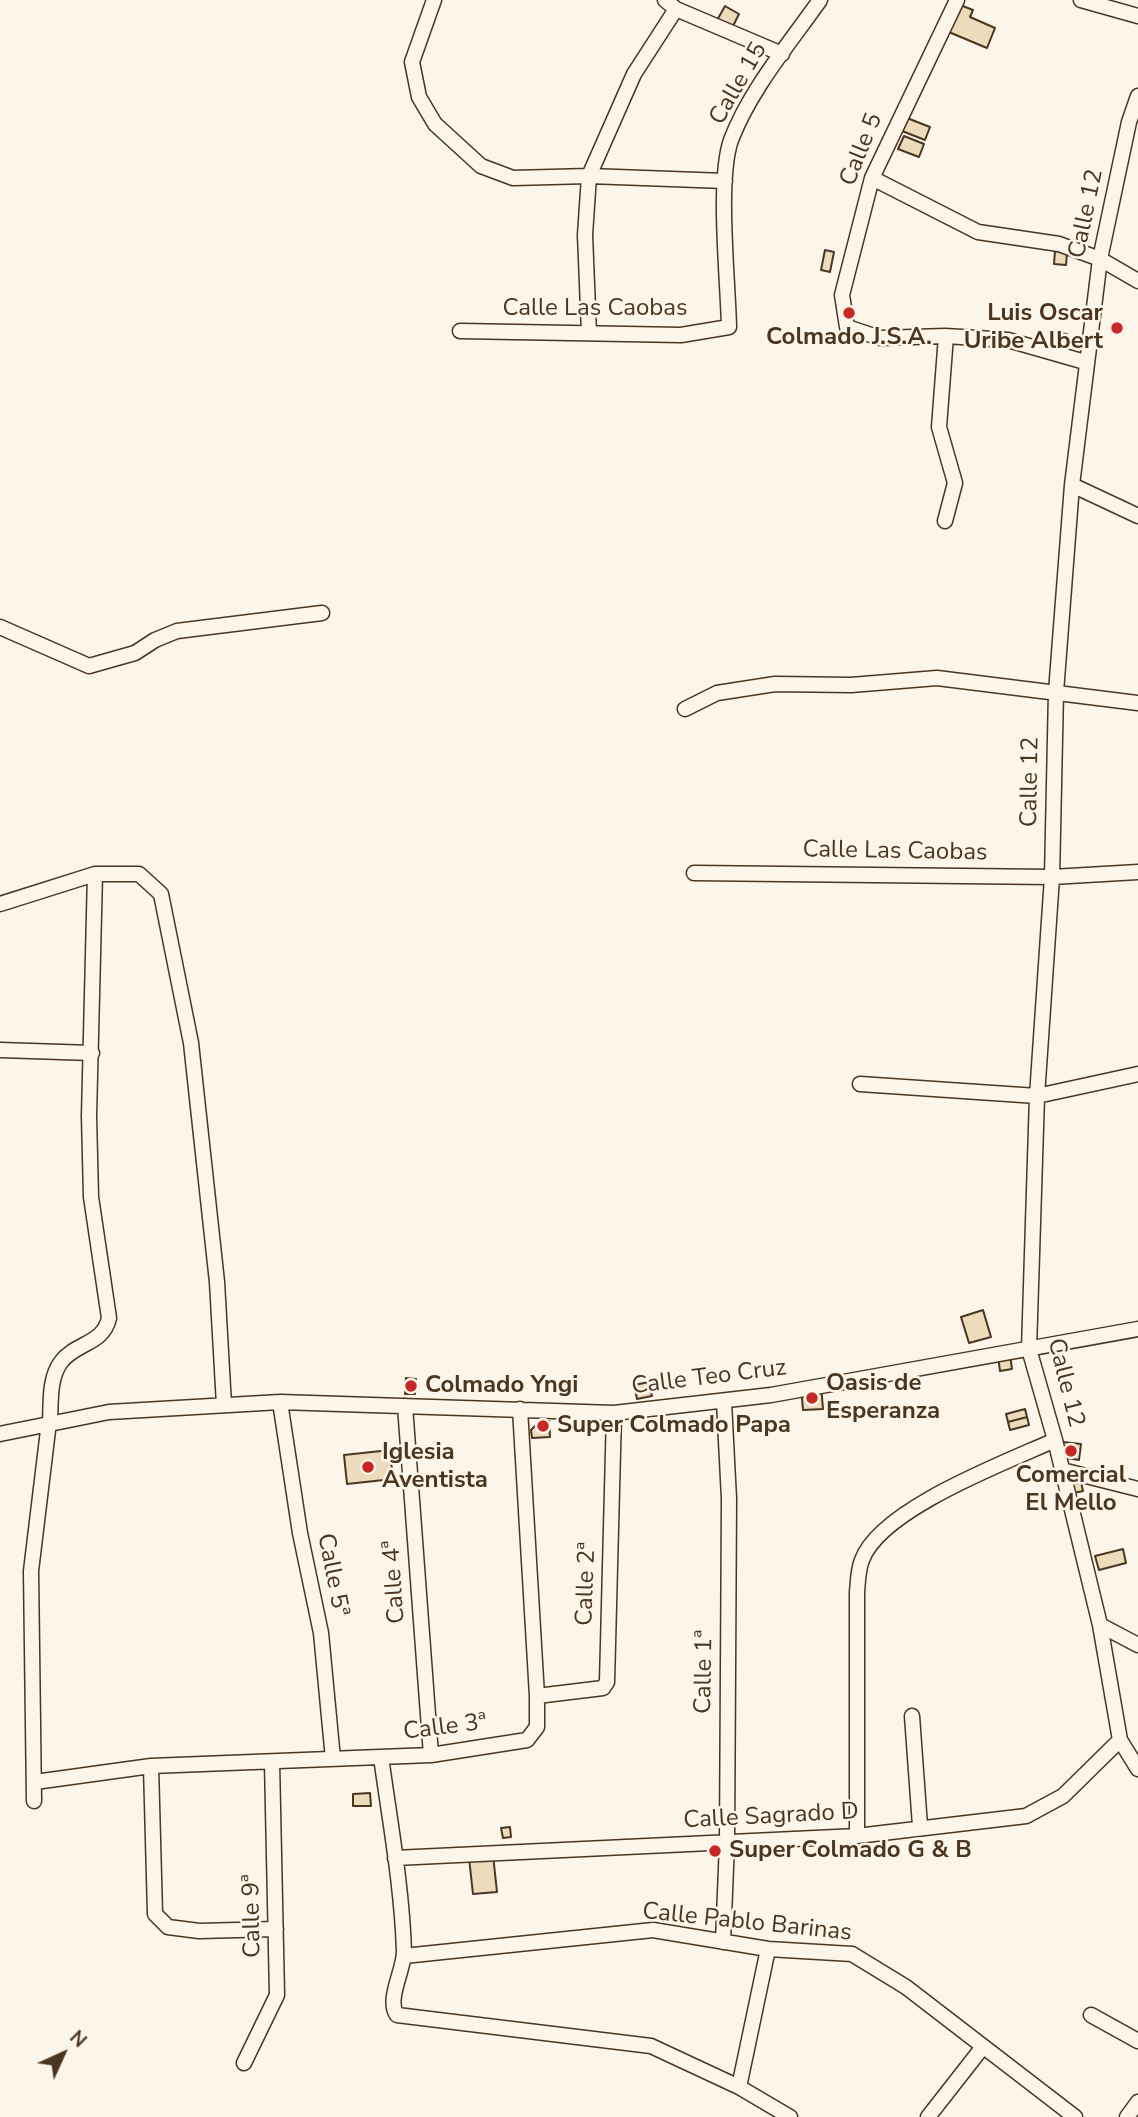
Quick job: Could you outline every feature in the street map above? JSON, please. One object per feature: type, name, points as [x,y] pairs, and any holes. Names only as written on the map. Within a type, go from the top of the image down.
[{"type":"street","points":[[434,0],[412,62],[419,97],[435,124],[481,166],[513,178],[589,176],[725,181]]},
{"type":"street","name":"Calle 15","points":[[730,327],[725,181],[731,141],[748,107],[820,0]]},
{"type":"street","name":"Calle 5","points":[[946,336],[880,338],[847,327],[842,295],[872,178],[957,0]]},
{"type":"street","points":[[1082,0],[1138,16]]},
{"type":"street","points":[[589,333],[585,234],[589,176],[634,74],[671,5],[782,54]]},
{"type":"street","name":"Calle 12","points":[[1120,1740],[1100,1625],[1055,1440],[1028,1349],[1037,1096],[1052,877],[1056,692],[1072,485],[1085,362],[1100,259],[1129,122],[1138,96]]},
{"type":"street","points":[[872,178],[937,214],[978,232],[1059,244],[1100,259],[1138,281]]},
{"type":"street","name":"Calle Las Caobas","points":[[460,331],[681,335],[730,327]]},
{"type":"street","points":[[945,521],[955,483],[939,426],[946,336],[1008,340],[1085,362]]},
{"type":"street","points":[[1072,485],[1138,516]]},
{"type":"street","points":[[0,627],[89,666],[135,653],[155,639],[177,631],[322,613]]},
{"type":"street","points":[[685,709],[717,693],[775,684],[851,685],[937,678],[1138,703]]},
{"type":"street","name":"Calle Las Caobas","points":[[694,873],[1052,877],[1138,872]]},
{"type":"street","points":[[34,1801],[31,1572],[53,1385],[62,1361],[102,1336],[109,1318],[91,1197],[95,874]]},
{"type":"street","points":[[0,904],[95,874],[139,874],[161,894],[191,1043],[217,1282],[224,1405]]},
{"type":"street","points":[[0,1050],[92,1053]]},
{"type":"street","points":[[860,1084],[1037,1096],[1138,1074]]},
{"type":"street","name":"Calle Teo Cruz","points":[[0,1434],[108,1412],[280,1402],[614,1413],[723,1402],[1138,1329]]},
{"type":"street","name":"Calle 5ª","points":[[280,1402],[300,1533],[321,1633],[333,1759]]},
{"type":"street","name":"Calle 1ª","points":[[723,1402],[729,1499],[727,1843],[723,1942]]},
{"type":"street","name":"Calle 4ª","points":[[405,1406],[431,1755]]},
{"type":"street","name":"Calle 3ª","points":[[35,1782],[151,1766],[431,1755],[527,1740],[537,1727],[537,1696],[520,1409]]},
{"type":"street","name":"Calle 2ª","points":[[537,1696],[603,1688],[607,1682],[614,1413]]},
{"type":"street","points":[[858,1836],[857,1592],[862,1559],[874,1539],[891,1524],[929,1499],[1055,1440]]},
{"type":"street","points":[[1062,1470],[1138,1489]]},
{"type":"street","points":[[1100,1625],[1138,1645]]},
{"type":"street","points":[[912,1716],[920,1826]]},
{"type":"street","points":[[1120,1740],[1138,1769]]},
{"type":"street","name":"Calle Sagrado D","points":[[395,1858],[858,1836],[920,1826],[1026,1816],[1045,1809],[1063,1796],[1120,1740]]},
{"type":"street","points":[[381,1757],[395,1858],[404,1956],[394,2010],[397,2015],[651,2046],[739,2087],[790,2117]]},
{"type":"street","name":"Calle 9ª","points":[[244,2063],[277,1996],[272,1762]]},
{"type":"street","points":[[151,1766],[155,1914],[168,1927],[199,1931],[276,1929]]},
{"type":"street","name":"Calle Pablo Barinas","points":[[404,1956],[653,1930],[768,1949],[852,1954],[906,1987],[1075,2117]]},
{"type":"street","points":[[739,2087],[768,1949]]},
{"type":"street","points":[[1091,2015],[1138,2041]]},
{"type":"street","points":[[928,2117],[982,2048]]},
{"type":"street","points":[[1127,2117],[1138,2102]]},
{"type":"building","points":[[955,3],[973,10],[970,17],[995,28],[987,48],[944,30]]},
{"type":"building","points":[[725,6],[739,14],[731,30],[716,22]]},
{"type":"building","points":[[907,118],[930,127],[925,140],[902,131]]},
{"type":"building","points":[[904,136],[924,144],[919,157],[898,149]]},
{"type":"building","points":[[825,250],[834,252],[830,272],[821,270]]},
{"type":"building","points":[[1055,251],[1067,253],[1066,265],[1054,264]]},
{"type":"building","points":[[1058,333],[1067,334],[1066,347],[1057,347]]},
{"type":"building","points":[[983,1310],[991,1337],[969,1343],[961,1317]]},
{"type":"building","points":[[1010,1355],[1012,1369],[1000,1371],[998,1356]]},
{"type":"building","name":"Colmado Yngi","points":[[406,1378],[416,1379],[415,1394],[405,1394]]},
{"type":"building","points":[[649,1382],[652,1396],[637,1399],[634,1385]]},
{"type":"building","name":"Oasis de Esperanza","points":[[821,1385],[823,1409],[803,1410],[801,1387]]},
{"type":"building","points":[[1025,1409],[1027,1417],[1008,1422],[1006,1414]]},
{"type":"building","points":[[1027,1417],[1029,1425],[1010,1430],[1008,1422]]},
{"type":"building","name":"Super Colmado Papa","points":[[540,1421],[549,1421],[550,1437],[532,1438],[531,1430]]},
{"type":"building","name":"Comercial El Mello","points":[[1063,1442],[1081,1444],[1079,1460],[1061,1457]]},
{"type":"building","name":"Iglesia Aventista","points":[[390,1450],[393,1479],[347,1484],[344,1455]]},
{"type":"building","points":[[1081,1482],[1083,1491],[1074,1493],[1072,1484]]},
{"type":"building","points":[[1123,1549],[1126,1563],[1099,1570],[1095,1556]]},
{"type":"building","points":[[370,1793],[371,1806],[353,1806],[353,1794]]},
{"type":"building","points":[[510,1827],[511,1837],[503,1838],[501,1828]]},
{"type":"building","points":[[493,1855],[497,1892],[473,1894],[469,1858]]},
{"type":"place","name":"Colmado J.S.A.","points":[[849,313]]},
{"type":"place","name":"Luis Oscar Uribe Albert","points":[[1117,328]]},
{"type":"place","name":"Colmado Yngi","points":[[411,1386]]},
{"type":"place","name":"Oasis de Esperanza","points":[[812,1398]]},
{"type":"place","name":"Super Colmado Papa","points":[[543,1426]]},
{"type":"place","name":"Comercial El Mello","points":[[1071,1451]]},
{"type":"place","name":"Iglesia Aventista","points":[[368,1467]]},
{"type":"place","name":"Super Colmado G & B","points":[[715,1851]]}]
